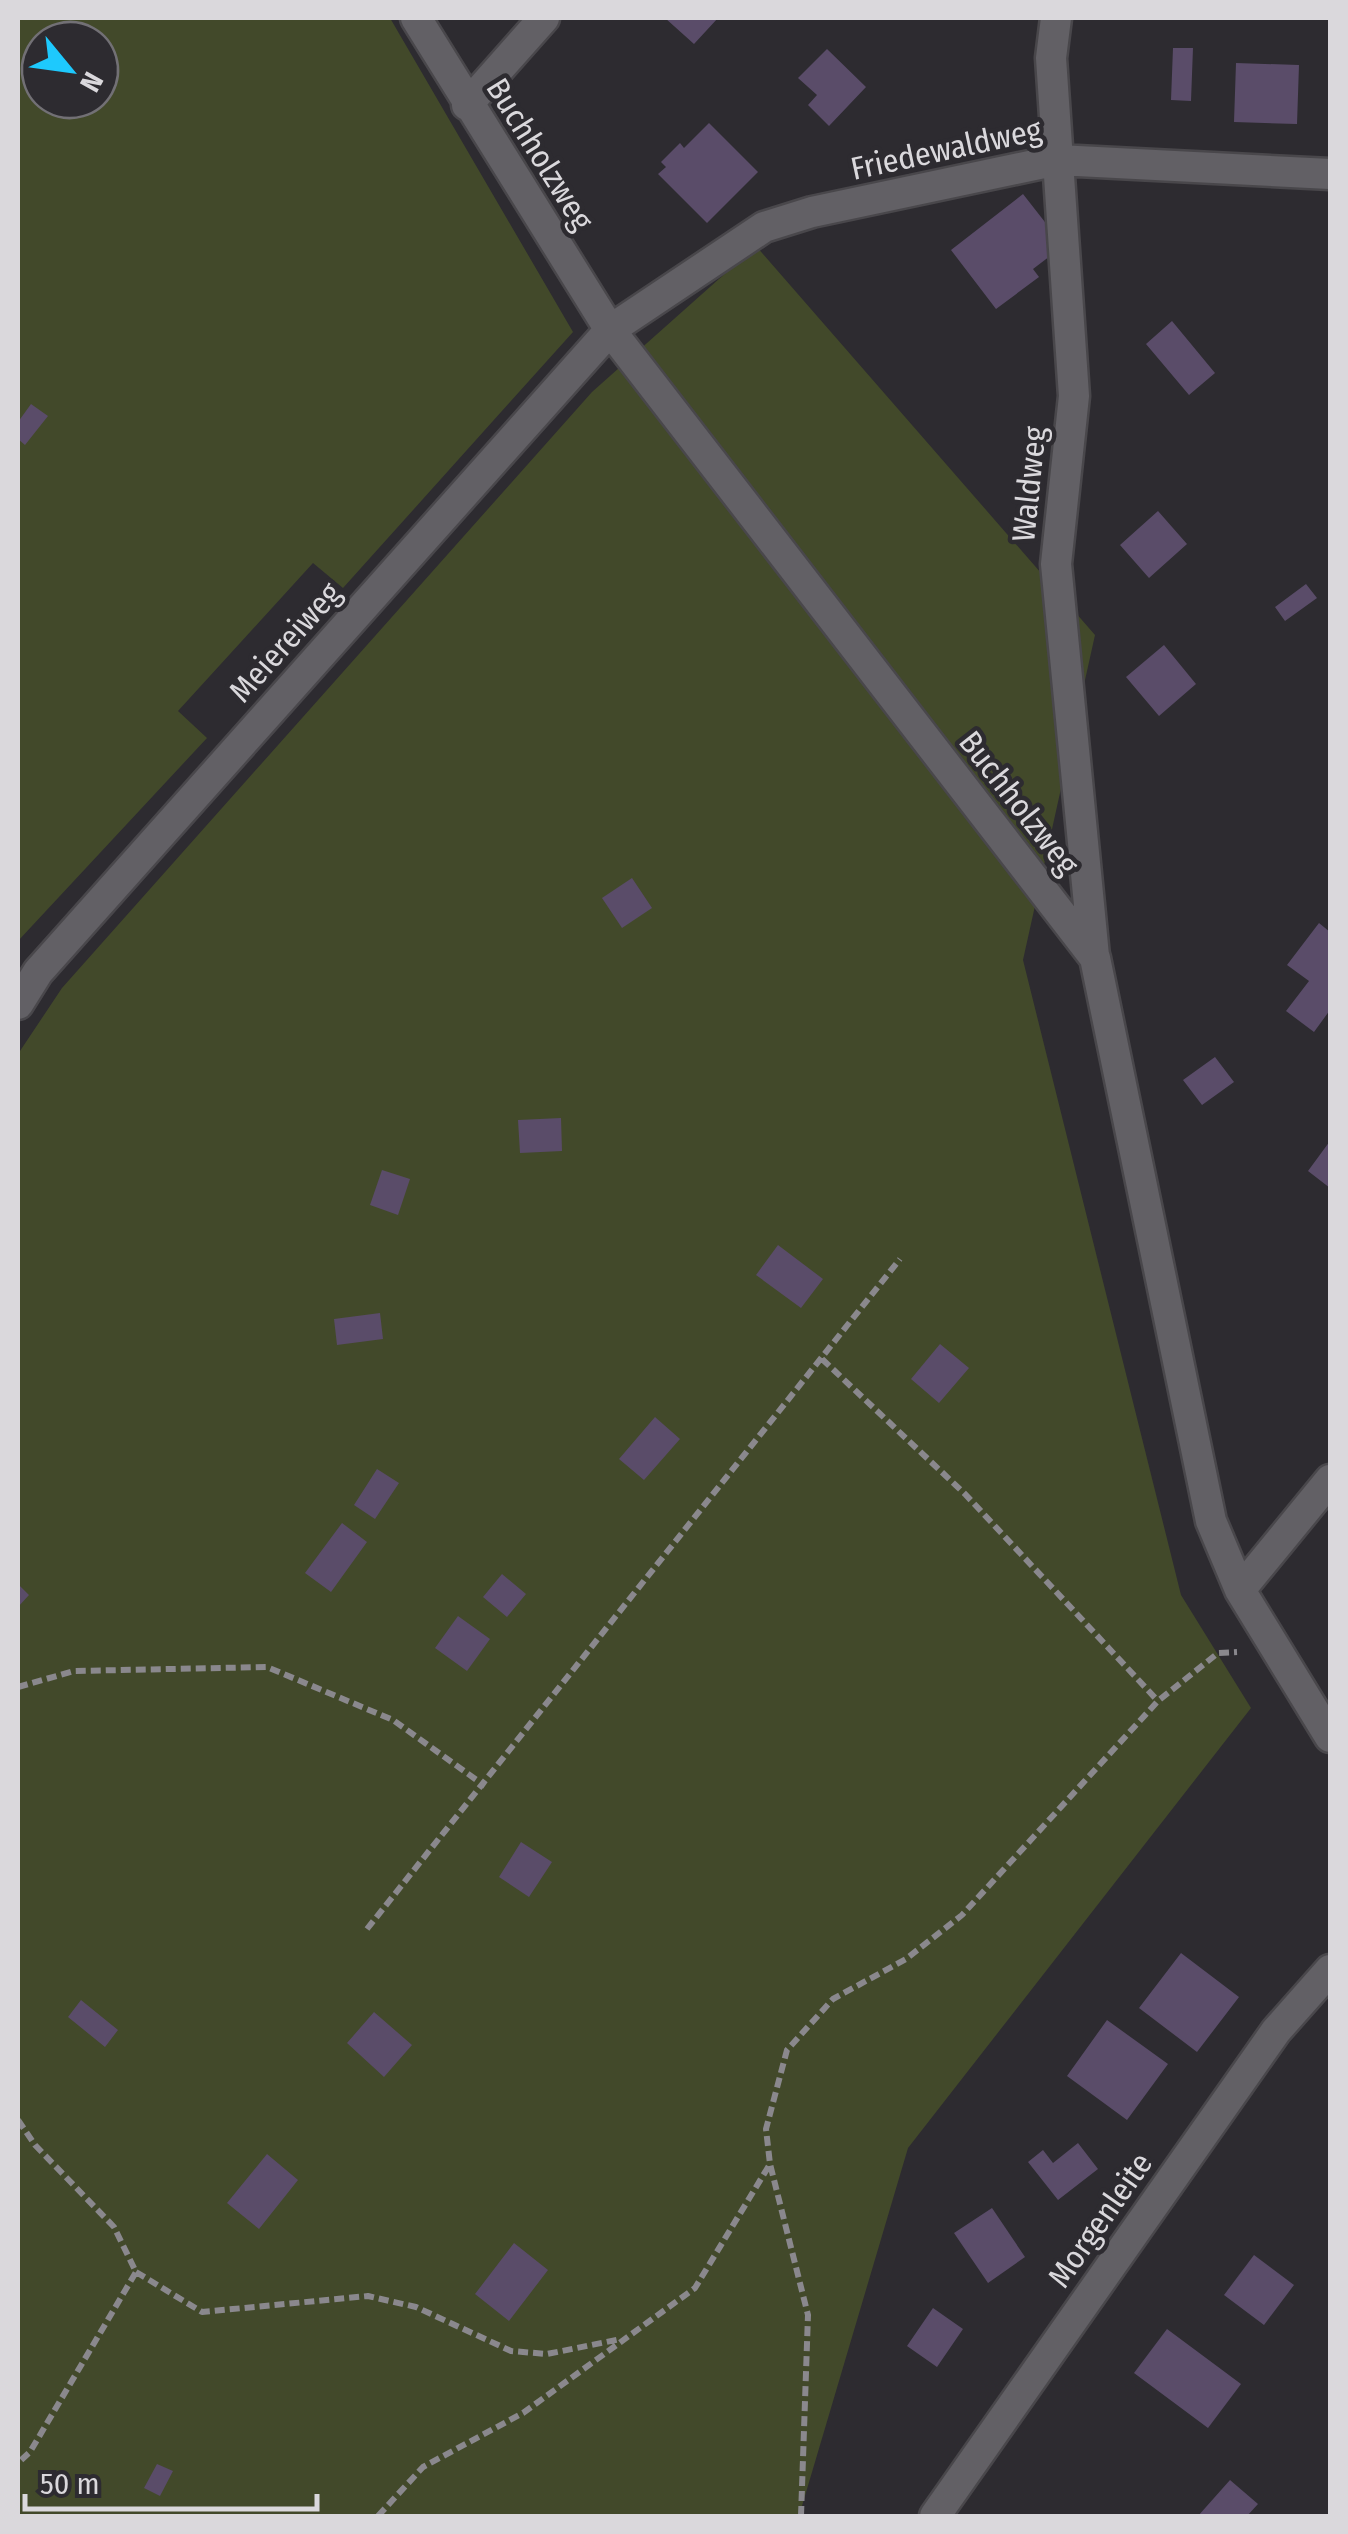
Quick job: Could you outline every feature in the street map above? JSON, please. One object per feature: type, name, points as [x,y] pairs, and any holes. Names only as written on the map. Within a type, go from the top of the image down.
[{"type":"street","name":"Buchholzweg","points":[[416,18],[610,330],[1094,958],[1211,1520],[1240,1590],[1330,1738]]},
{"type":"street","points":[[467,105],[544,18]]},
{"type":"street","name":"Waldweg","points":[[1056,18],[1051,58],[1074,396],[1056,564],[1094,958]]},
{"type":"street","name":"Friedewaldweg","points":[[610,330],[764,226],[812,212],[1058,160],[1330,174]]},
{"type":"street","name":"Meiereiweg","points":[[18,1004],[38,972],[610,330]]},
{"type":"street","points":[[1240,1590],[1330,1480]]},
{"type":"street","name":"Morgenleite","points":[[935,2516],[1276,2032],[1330,1970]]},
{"type":"path","points":[[368,1929],[900,1259]]},
{"type":"path","points":[[822,1359],[965,1494],[1158,1701]]},
{"type":"path","points":[[801,2516],[808,2315],[770,2164],[766,2129],[787,2050],[833,2000],[906,1959],[962,1915],[1158,1701],[1218,1653],[1274,1650]]},
{"type":"path","points":[[18,1687],[74,1671],[267,1667],[393,1720],[485,1786]]},
{"type":"path","points":[[18,2120],[35,2145],[114,2227],[136,2272],[202,2312],[368,2296],[416,2307],[511,2351],[547,2354],[627,2338]]},
{"type":"path","points":[[378,2516],[423,2467],[523,2413],[695,2288],[770,2164]]},
{"type":"path","points":[[18,2463],[30,2452],[136,2272]]},
{"type":"green space","points":[[18,18],[390,18],[573,332],[343,588],[313,563],[178,711],[207,738],[18,941]]},
{"type":"green space","points":[[756,246],[1095,635],[1023,960],[1181,1595],[1251,1708],[908,2148],[799,2516],[18,2516],[18,1054],[62,988],[592,392]]},
{"type":"building","points":[[665,18],[718,18],[694,44]]},
{"type":"building","points":[[1173,48],[1193,48],[1191,101],[1171,100]]},
{"type":"building","points":[[827,49],[866,87],[829,126],[808,105],[817,95],[798,78]]},
{"type":"building","points":[[1236,63],[1299,65],[1297,124],[1234,122]]},
{"type":"building","points":[[709,123],[758,172],[707,223],[658,174],[666,167],[661,162],[680,143],[684,148]]},
{"type":"building","points":[[1023,194],[1059,240],[1054,253],[1033,269],[1039,277],[996,309],[951,250]]},
{"type":"building","points":[[1172,321],[1215,373],[1189,395],[1146,344]]},
{"type":"building","points":[[31,404],[48,416],[25,445],[18,439],[18,422]]},
{"type":"building","points":[[1158,511],[1187,544],[1149,578],[1120,545]]},
{"type":"building","points":[[1306,584],[1317,598],[1285,621],[1275,607]]},
{"type":"building","points":[[1164,645],[1196,684],[1159,716],[1126,677]]},
{"type":"building","points":[[632,878],[652,908],[622,928],[602,898]]},
{"type":"building","points":[[1319,923],[1330,932],[1330,1010],[1314,1032],[1286,1011],[1309,981],[1287,965]]},
{"type":"building","points":[[1215,1057],[1234,1082],[1202,1105],[1183,1080]]},
{"type":"building","points":[[561,1118],[562,1151],[520,1153],[518,1120]]},
{"type":"building","points":[[1330,1141],[1330,1188],[1308,1171]]},
{"type":"building","points":[[382,1170],[410,1179],[398,1215],[370,1205]]},
{"type":"building","points":[[778,1245],[823,1279],[801,1308],[756,1275]]},
{"type":"building","points":[[380,1313],[383,1339],[337,1345],[334,1319]]},
{"type":"building","points":[[940,1344],[969,1368],[939,1403],[911,1379]]},
{"type":"building","points":[[655,1417],[680,1439],[644,1480],[619,1459]]},
{"type":"building","points":[[377,1469],[399,1483],[375,1519],[354,1505]]},
{"type":"building","points":[[342,1523],[367,1542],[331,1592],[305,1573]]},
{"type":"building","points":[[502,1574],[526,1594],[507,1617],[483,1597]]},
{"type":"building","points":[[18,1584],[29,1595],[18,1607]]},
{"type":"building","points":[[458,1616],[490,1639],[467,1671],[435,1648]]},
{"type":"building","points":[[521,1842],[552,1862],[529,1897],[499,1877]]},
{"type":"building","points":[[1181,1953],[1239,1997],[1197,2052],[1139,2008]]},
{"type":"building","points":[[81,2000],[118,2030],[105,2047],[68,2017]]},
{"type":"building","points":[[374,2012],[412,2045],[384,2077],[347,2043]]},
{"type":"building","points":[[1107,2020],[1168,2064],[1127,2120],[1067,2076]]},
{"type":"building","points":[[1078,2143],[1098,2169],[1058,2200],[1028,2162],[1043,2150],[1053,2163]]},
{"type":"building","points":[[267,2154],[298,2180],[259,2229],[227,2203]]},
{"type":"building","points":[[992,2208],[1025,2257],[988,2283],[954,2233]]},
{"type":"building","points":[[514,2243],[548,2270],[509,2321],[475,2294]]},
{"type":"building","points":[[1254,2255],[1294,2285],[1264,2325],[1224,2295]]},
{"type":"building","points":[[933,2308],[963,2329],[937,2367],[907,2346]]},
{"type":"building","points":[[1167,2329],[1241,2384],[1208,2428],[1134,2373]]},
{"type":"building","points":[[157,2464],[173,2471],[160,2496],[144,2488]]},
{"type":"building","points":[[1230,2480],[1258,2504],[1247,2516],[1198,2516]]}]
